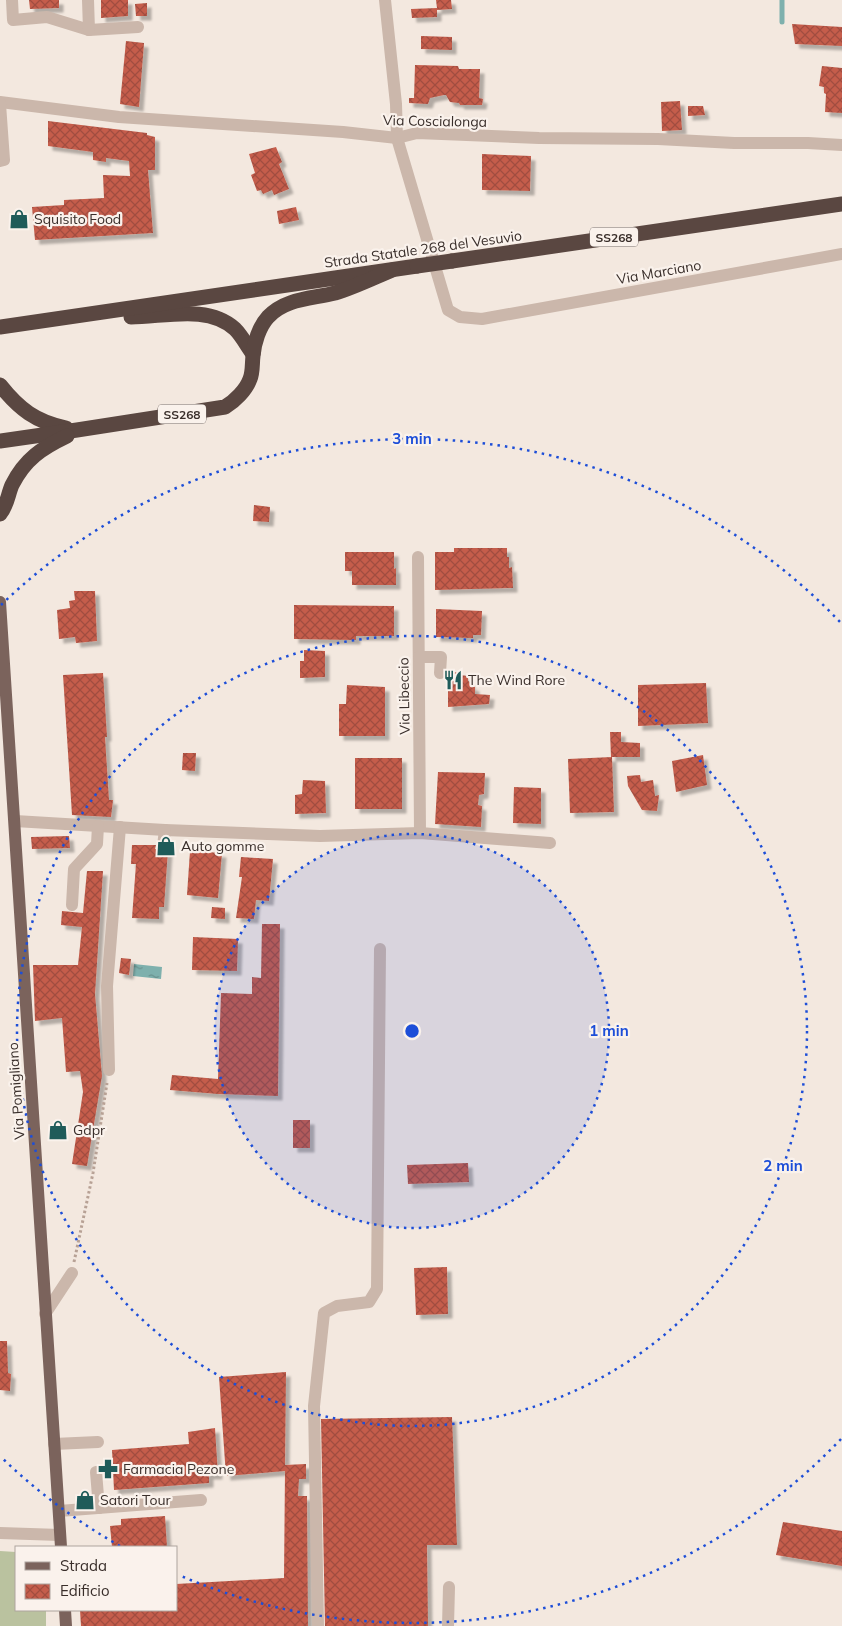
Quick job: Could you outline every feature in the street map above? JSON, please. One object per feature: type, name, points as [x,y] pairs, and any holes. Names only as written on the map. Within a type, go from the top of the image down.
[{"type":"highway","name":"Strada Statale 268 del Vesuvio","points":[[5,326],[837,205]]},
{"type":"highway","name":"SS268","points":[[0,441],[225,407],[235,401],[250,379],[253,354],[259,332],[268,318],[283,305],[300,299],[334,293],[362,284],[392,270]]},
{"type":"highway","points":[[74,316],[206,315],[224,320],[237,330],[253,354]]},
{"type":"highway","points":[[0,385],[24,411],[32,416],[48,425],[77,430]]},
{"type":"highway","points":[[0,514],[12,485],[24,465],[45,447],[77,430]]},
{"type":"main road","name":"Via Pomigliano","points":[[0,602],[61,1541]]},
{"type":"main road","points":[[65,1611],[66,1626]]},
{"type":"street","points":[[12,0],[13,20],[47,18],[89,30],[138,27]]},
{"type":"street","points":[[88,0],[89,30]]},
{"type":"street","points":[[385,0],[396,104],[397,138]]},
{"type":"street","points":[[0,103],[4,160],[0,161]]},
{"type":"street","name":"Via Coscialonga","points":[[0,103],[119,117],[343,132],[397,138],[417,133],[539,138],[658,139],[734,143],[842,145]]},
{"type":"street","name":"Via Marciano","points":[[397,138],[448,310],[460,317],[482,319],[842,254]]},
{"type":"street","name":"Via Libeccio","points":[[418,557],[420,833]]},
{"type":"street","points":[[419,657],[441,657],[440,673]]},
{"type":"street","points":[[15,821],[165,830],[320,836],[420,833],[550,843]]},
{"type":"street","points":[[72,905],[74,869],[96,844],[98,826]]},
{"type":"street","points":[[109,1070],[108,986],[120,827]]},
{"type":"street","points":[[163,846],[165,830]]},
{"type":"street","points":[[318,1626],[314,1406],[324,1313],[338,1306],[369,1302],[377,1289],[380,949]]},
{"type":"street","points":[[45,1314],[72,1273]]},
{"type":"street","points":[[54,1444],[98,1442]]},
{"type":"street","points":[[96,1472],[99,1508]]},
{"type":"street","points":[[59,1511],[201,1500]]},
{"type":"street","points":[[0,1533],[61,1541]]},
{"type":"street","points":[[448,1626],[449,1587]]},
{"type":"path","points":[[72,1273],[93,1173],[109,1070]]},
{"type":"green space","points":[[0,1551],[15,1552],[15,1611],[46,1611],[46,1626],[0,1626]]},
{"type":"water","points":[[134,964],[162,967],[161,979],[133,976]]},
{"type":"building","points":[[29,0],[59,0],[59,8],[30,9]]},
{"type":"building","points":[[101,0],[128,0],[128,16],[101,18]]},
{"type":"building","points":[[436,0],[451,0],[452,9],[437,10],[437,17],[412,18],[411,9],[437,8]]},
{"type":"building","points":[[147,3],[147,16],[136,16],[135,4]]},
{"type":"building","points":[[792,24],[842,27],[842,46],[795,44]]},
{"type":"building","points":[[421,36],[452,37],[452,50],[421,49]]},
{"type":"building","points":[[126,41],[144,43],[139,107],[120,104]]},
{"type":"building","points":[[415,65],[458,66],[459,69],[480,69],[479,98],[483,99],[482,105],[460,105],[459,103],[450,102],[446,95],[430,98],[428,104],[409,103],[409,98],[414,98]]},
{"type":"building","points":[[822,66],[842,68],[842,113],[825,112],[826,94],[824,93],[824,87],[819,86]]},
{"type":"building","points":[[680,101],[682,130],[662,131],[661,102]]},
{"type":"building","points":[[688,106],[703,106],[705,115],[688,116]]},
{"type":"building","points":[[48,121],[147,133],[147,135],[155,137],[155,170],[148,170],[153,233],[35,240],[32,207],[64,205],[64,200],[104,198],[103,175],[130,176],[129,161],[106,158],[106,162],[93,160],[93,152],[48,146]]},
{"type":"building","points":[[276,147],[282,162],[279,164],[289,189],[274,195],[272,190],[263,194],[261,190],[257,191],[251,175],[255,173],[249,154]]},
{"type":"building","points":[[482,154],[531,156],[530,191],[482,190]]},
{"type":"building","points":[[296,207],[299,220],[279,224],[277,211]]},
{"type":"building","points":[[254,505],[270,507],[269,522],[253,521]]},
{"type":"building","points":[[454,548],[507,548],[509,568],[512,567],[513,588],[435,590],[435,552],[454,552]]},
{"type":"building","points":[[345,552],[394,552],[396,585],[352,585],[352,571],[345,571]]},
{"type":"building","points":[[74,591],[95,591],[97,641],[76,643],[75,637],[59,639],[57,610],[70,608],[69,601],[75,600]]},
{"type":"building","points":[[294,605],[394,606],[394,636],[356,636],[356,640],[294,639]]},
{"type":"building","points":[[436,609],[482,611],[481,635],[473,635],[473,638],[436,637]]},
{"type":"building","points":[[304,650],[325,651],[325,677],[300,678],[300,661],[304,661]]},
{"type":"building","points":[[460,672],[460,675],[468,676],[471,686],[475,687],[475,694],[490,695],[489,704],[448,707],[448,673]]},
{"type":"building","points":[[103,673],[109,800],[113,800],[111,817],[72,815],[63,675]]},
{"type":"building","points":[[706,683],[708,723],[638,726],[638,685]]},
{"type":"building","points":[[347,685],[385,687],[385,736],[339,736],[339,704],[346,704]]},
{"type":"building","points":[[610,732],[621,732],[621,742],[640,743],[640,757],[611,757]]},
{"type":"building","points":[[183,753],[196,753],[195,771],[182,770]]},
{"type":"building","points":[[703,755],[707,785],[676,792],[672,761]]},
{"type":"building","points":[[612,757],[614,812],[570,813],[568,759]]},
{"type":"building","points":[[355,758],[402,758],[402,809],[355,809]]},
{"type":"building","points":[[438,772],[485,773],[484,794],[479,795],[478,805],[482,806],[481,827],[435,824]]},
{"type":"building","points":[[640,775],[641,782],[653,780],[655,796],[659,795],[657,811],[642,810],[628,786],[627,776]]},
{"type":"building","points":[[303,780],[325,781],[326,813],[295,814],[295,795],[302,794]]},
{"type":"building","points":[[514,787],[541,788],[541,824],[513,823]]},
{"type":"building","points":[[69,836],[70,848],[32,849],[31,837]]},
{"type":"building","points":[[132,845],[156,845],[155,849],[168,850],[164,907],[159,907],[159,919],[132,918],[136,864],[131,864]]},
{"type":"building","points":[[190,851],[222,853],[218,898],[187,895]]},
{"type":"building","points":[[241,857],[273,859],[269,901],[256,900],[254,919],[236,918],[242,877],[239,877]]},
{"type":"building","points":[[87,871],[103,871],[95,994],[102,1076],[87,1166],[72,1164],[83,1092],[80,1071],[66,1072],[62,1018],[35,1021],[33,965],[78,965],[82,927],[61,925],[62,911],[83,913]]},
{"type":"building","points":[[212,907],[225,908],[225,919],[211,918]]},
{"type":"building","points":[[262,924],[280,924],[278,1096],[170,1090],[172,1075],[218,1079],[221,993],[252,994],[252,977],[261,978]]},
{"type":"building","points":[[193,937],[238,939],[237,971],[192,970]]},
{"type":"building","points":[[121,958],[131,959],[129,975],[119,973]]},
{"type":"building","points":[[293,1120],[310,1120],[310,1148],[293,1148]]},
{"type":"building","points":[[468,1163],[469,1182],[408,1184],[407,1165]]},
{"type":"building","points":[[447,1267],[448,1314],[416,1315],[414,1268]]},
{"type":"building","points":[[0,1341],[7,1341],[8,1373],[11,1374],[10,1391],[0,1390]]},
{"type":"building","points":[[286,1372],[285,1465],[306,1464],[306,1479],[299,1479],[298,1496],[307,1496],[308,1626],[81,1626],[80,1611],[178,1611],[178,1584],[284,1578],[285,1471],[226,1476],[219,1377]]},
{"type":"building","points":[[452,1417],[457,1545],[427,1545],[428,1626],[325,1626],[321,1419]]},
{"type":"building","points":[[215,1428],[218,1475],[209,1475],[209,1483],[114,1490],[112,1450],[189,1444],[188,1432]]},
{"type":"building","points":[[165,1516],[167,1546],[112,1546],[110,1526],[121,1525],[121,1519]]},
{"type":"building","points":[[783,1522],[842,1531],[842,1566],[776,1555]]},
{"type":"waterway","points":[[782,0],[782,22]]},
{"type":"place","name":"Squisito Food","points":[[19,219]]},
{"type":"place","name":"The Wind Rore","points":[[453,680]]},
{"type":"place","name":"Auto gomme","points":[[166,846]]},
{"type":"place","name":"Gdpr","points":[[58,1130]]},
{"type":"place","name":"Farmacia Pezone","points":[[108,1469]]},
{"type":"place","name":"Satori Tour","points":[[85,1500]]}]
